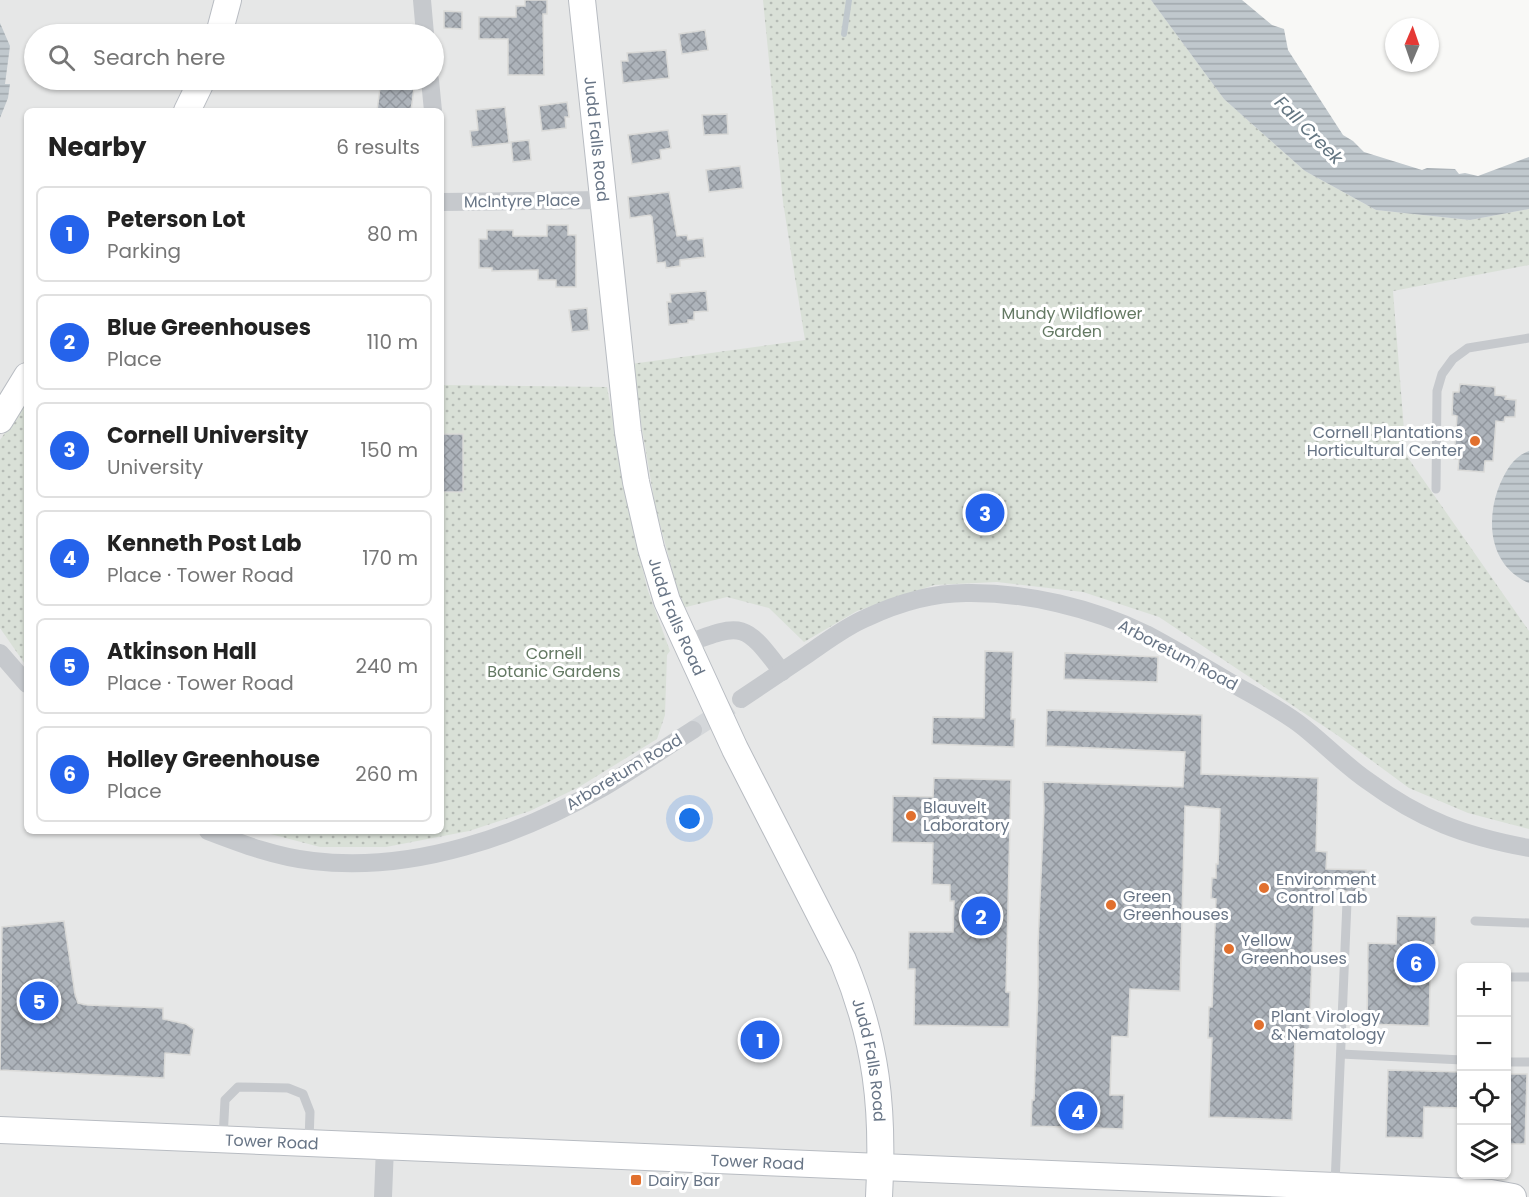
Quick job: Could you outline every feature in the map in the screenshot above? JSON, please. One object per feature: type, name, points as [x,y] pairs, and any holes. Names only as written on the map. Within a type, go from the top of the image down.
[{"type":"street","points":[[222,24],[228,0]]},
{"type":"street","points":[[422,0],[424,24]]},
{"type":"street","name":"Judd Falls Road","points":[[582,0],[618,351],[636,482],[651,549],[667,602],[686,644],[730,739],[843,960],[856,992],[869,1034],[878,1078],[881,1123],[879,1197]]},
{"type":"street","points":[[189,108],[197,90]]},
{"type":"street","points":[[431,90],[433,108]]},
{"type":"street","name":"McIntyre Place","points":[[444,202],[604,200]]},
{"type":"street","points":[[0,420],[24,381]]},
{"type":"street","name":"Arboretum Road","points":[[741,699],[850,626],[881,611],[914,600],[966,593],[1013,596],[1058,604],[1113,621],[1145,634],[1192,659],[1294,721],[1322,741],[1366,780],[1403,805],[1433,821],[1465,833],[1529,848]]},
{"type":"street","points":[[686,644],[724,630],[737,630],[749,634],[759,642],[782,672]]},
{"type":"street","points":[[0,652],[24,680]]},
{"type":"street","name":"Arboretum Road","points":[[216,834],[253,849],[313,861],[356,864],[441,852],[502,834],[561,810],[604,787],[693,730]]},
{"type":"street","name":"Tower Road","points":[[0,1130],[1335,1186],[1491,1193],[1513,1197]]},
{"type":"street","points":[[383,1197],[385,1147]]},
{"type":"lane","points":[[1436,489],[1437,391],[1442,374],[1453,360],[1468,348],[1529,338]]},
{"type":"lane","points":[[1335,1186],[1347,902]]},
{"type":"lane","points":[[1474,921],[1529,923]]},
{"type":"lane","points":[[1511,977],[1529,977]]},
{"type":"lane","points":[[1341,1054],[1457,1060]]},
{"type":"lane","points":[[1511,1062],[1529,1062]]},
{"type":"lane","points":[[223,1140],[225,1100],[233,1090],[244,1086],[288,1088],[303,1094],[309,1105],[309,1143]]},
{"type":"shaded area","points":[[0,0],[1198,0],[1241,59],[1405,189],[1529,176],[1529,1197],[0,1197]]},
{"type":"green space","name":"Mundy Wildflower Garden","points":[[763,0],[1151,0],[1224,99],[1305,171],[1376,210],[1470,220],[1529,209],[1529,265],[1393,291],[1406,455],[1529,631],[1529,829],[1468,813],[1409,788],[1337,735],[1159,617],[1083,592],[997,582],[934,585],[857,611],[804,642],[769,608],[727,597],[682,608],[655,505],[631,364],[805,340],[783,202]]},
{"type":"green space","name":"Cornell Botanic Gardens","points":[[444,385],[607,387],[629,509],[647,588],[670,651],[667,655],[665,715],[657,739],[579,787],[530,811],[469,831],[386,847],[320,847],[270,834],[444,834]]},
{"type":"green space","points":[[24,405],[24,663],[0,628],[0,440]]},
{"type":"water","name":"Fall Creek","points":[[1151,0],[1242,0],[1272,25],[1284,29],[1288,50],[1343,135],[1364,152],[1422,170],[1427,168],[1455,169],[1459,174],[1478,176],[1529,157],[1529,209],[1470,220],[1376,210],[1305,171],[1224,99]]},
{"type":"water","points":[[0,23],[10,46],[5,84],[10,84],[8,98],[0,118]]},
{"type":"water","points":[[1529,451],[1529,583],[1505,565],[1498,554],[1492,527],[1495,498],[1500,484],[1515,460]]},
{"type":"building","points":[[525,0],[547,0],[547,14],[543,14],[544,75],[508,75],[508,39],[479,39],[479,17],[516,17],[516,6],[525,6]]},
{"type":"building","points":[[444,11],[462,12],[462,29],[444,28]]},
{"type":"building","points":[[705,30],[708,50],[682,54],[679,34]]},
{"type":"building","points":[[666,50],[669,78],[623,83],[621,61],[628,61],[627,53]]},
{"type":"building","points":[[380,90],[414,90],[411,108],[377,108]]},
{"type":"building","points":[[567,102],[569,117],[565,117],[566,128],[542,131],[539,106]]},
{"type":"building","points":[[505,107],[509,143],[472,147],[470,131],[478,130],[476,110]]},
{"type":"building","points":[[727,114],[728,134],[704,135],[702,115]]},
{"type":"building","points":[[668,130],[671,148],[660,150],[661,159],[632,164],[628,135]]},
{"type":"building","points":[[529,140],[531,160],[513,162],[511,142]]},
{"type":"building","points":[[740,166],[743,188],[709,192],[706,170]]},
{"type":"building","points":[[669,192],[677,236],[687,235],[688,240],[703,238],[705,257],[680,260],[680,266],[666,268],[665,262],[657,263],[652,217],[650,215],[630,218],[628,197]]},
{"type":"building","points":[[547,225],[568,225],[568,235],[576,235],[576,287],[556,287],[556,280],[538,280],[538,270],[492,271],[492,268],[479,268],[479,239],[487,239],[487,230],[513,230],[513,236],[547,236]]},
{"type":"building","points":[[706,291],[708,311],[694,312],[694,320],[688,320],[688,323],[669,325],[667,302],[671,302],[670,294]]},
{"type":"building","points":[[587,308],[589,330],[572,332],[569,310]]},
{"type":"building","name":"Cornell Plantations Horticultural Center","points":[[1460,384],[1495,387],[1495,395],[1516,400],[1515,417],[1505,417],[1504,422],[1496,421],[1493,461],[1485,461],[1484,472],[1458,470],[1459,459],[1454,459],[1457,416],[1452,415],[1453,392],[1459,392]]},
{"type":"building","points":[[444,434],[463,434],[463,492],[444,492]]},
{"type":"building","points":[[985,651],[1013,652],[1011,719],[1015,719],[1014,747],[932,744],[933,717],[984,718]]},
{"type":"building","points":[[1065,653],[1158,657],[1157,682],[1064,679]]},
{"type":"building","points":[[1047,710],[1202,715],[1201,774],[1318,778],[1316,851],[1327,852],[1326,869],[1366,870],[1365,892],[1318,890],[1317,902],[1314,902],[1309,1042],[1295,1041],[1292,1120],[1209,1117],[1212,1038],[1208,1038],[1209,1007],[1212,1007],[1216,899],[1211,898],[1212,878],[1216,878],[1216,864],[1218,864],[1220,809],[1185,806],[1180,991],[1130,989],[1128,1037],[1112,1036],[1110,1095],[1124,1095],[1123,1129],[1031,1126],[1038,986],[1043,782],[1183,787],[1185,752],[1046,746]]},
{"type":"building","points":[[934,778],[1011,780],[1006,992],[1010,992],[1009,1027],[914,1025],[915,969],[908,969],[909,932],[953,932],[954,901],[950,901],[950,885],[932,884],[933,843],[892,842],[893,796],[933,797]]},
{"type":"building","points":[[1397,916],[1436,917],[1435,945],[1431,945],[1429,1026],[1367,1024],[1368,943],[1396,944]]},
{"type":"building","points":[[64,921],[78,1003],[163,1008],[163,1019],[186,1024],[194,1029],[190,1055],[165,1053],[164,1078],[0,1070],[2,927]]},
{"type":"building","points":[[1388,1070],[1457,1072],[1457,1108],[1424,1107],[1423,1138],[1386,1137]]},
{"type":"building","points":[[1511,1074],[1527,1074],[1525,1144],[1511,1144]]},
{"type":"waterway","points":[[844,34],[849,0]]},
{"type":"tunnel","points":[[693,730],[741,699]]},
{"type":"place","name":"Cornell Plantations Horticultural Center","points":[[1475,441]]},
{"type":"place","name":"Cornell University","points":[[985,513]]},
{"type":"place","name":"Blauvelt Laboratory","points":[[911,816]]},
{"type":"place","name":"Environment Control Lab","points":[[1264,888]]},
{"type":"place","name":"Green Greenhouses","points":[[1111,905]]},
{"type":"place","name":"Blue Greenhouses","points":[[981,916]]},
{"type":"place","name":"Yellow Greenhouses","points":[[1229,949]]},
{"type":"place","name":"Holley Greenhouse","points":[[1416,963]]},
{"type":"place","name":"Atkinson Hall","points":[[39,1001]]},
{"type":"place","name":"Plant Virology & Nematology","points":[[1259,1025]]},
{"type":"place","name":"Peterson Lot","points":[[760,1040]]},
{"type":"place","name":"Kenneth Post Lab","points":[[1078,1111]]},
{"type":"place","name":"Dairy Bar","points":[[636,1180]]}]
